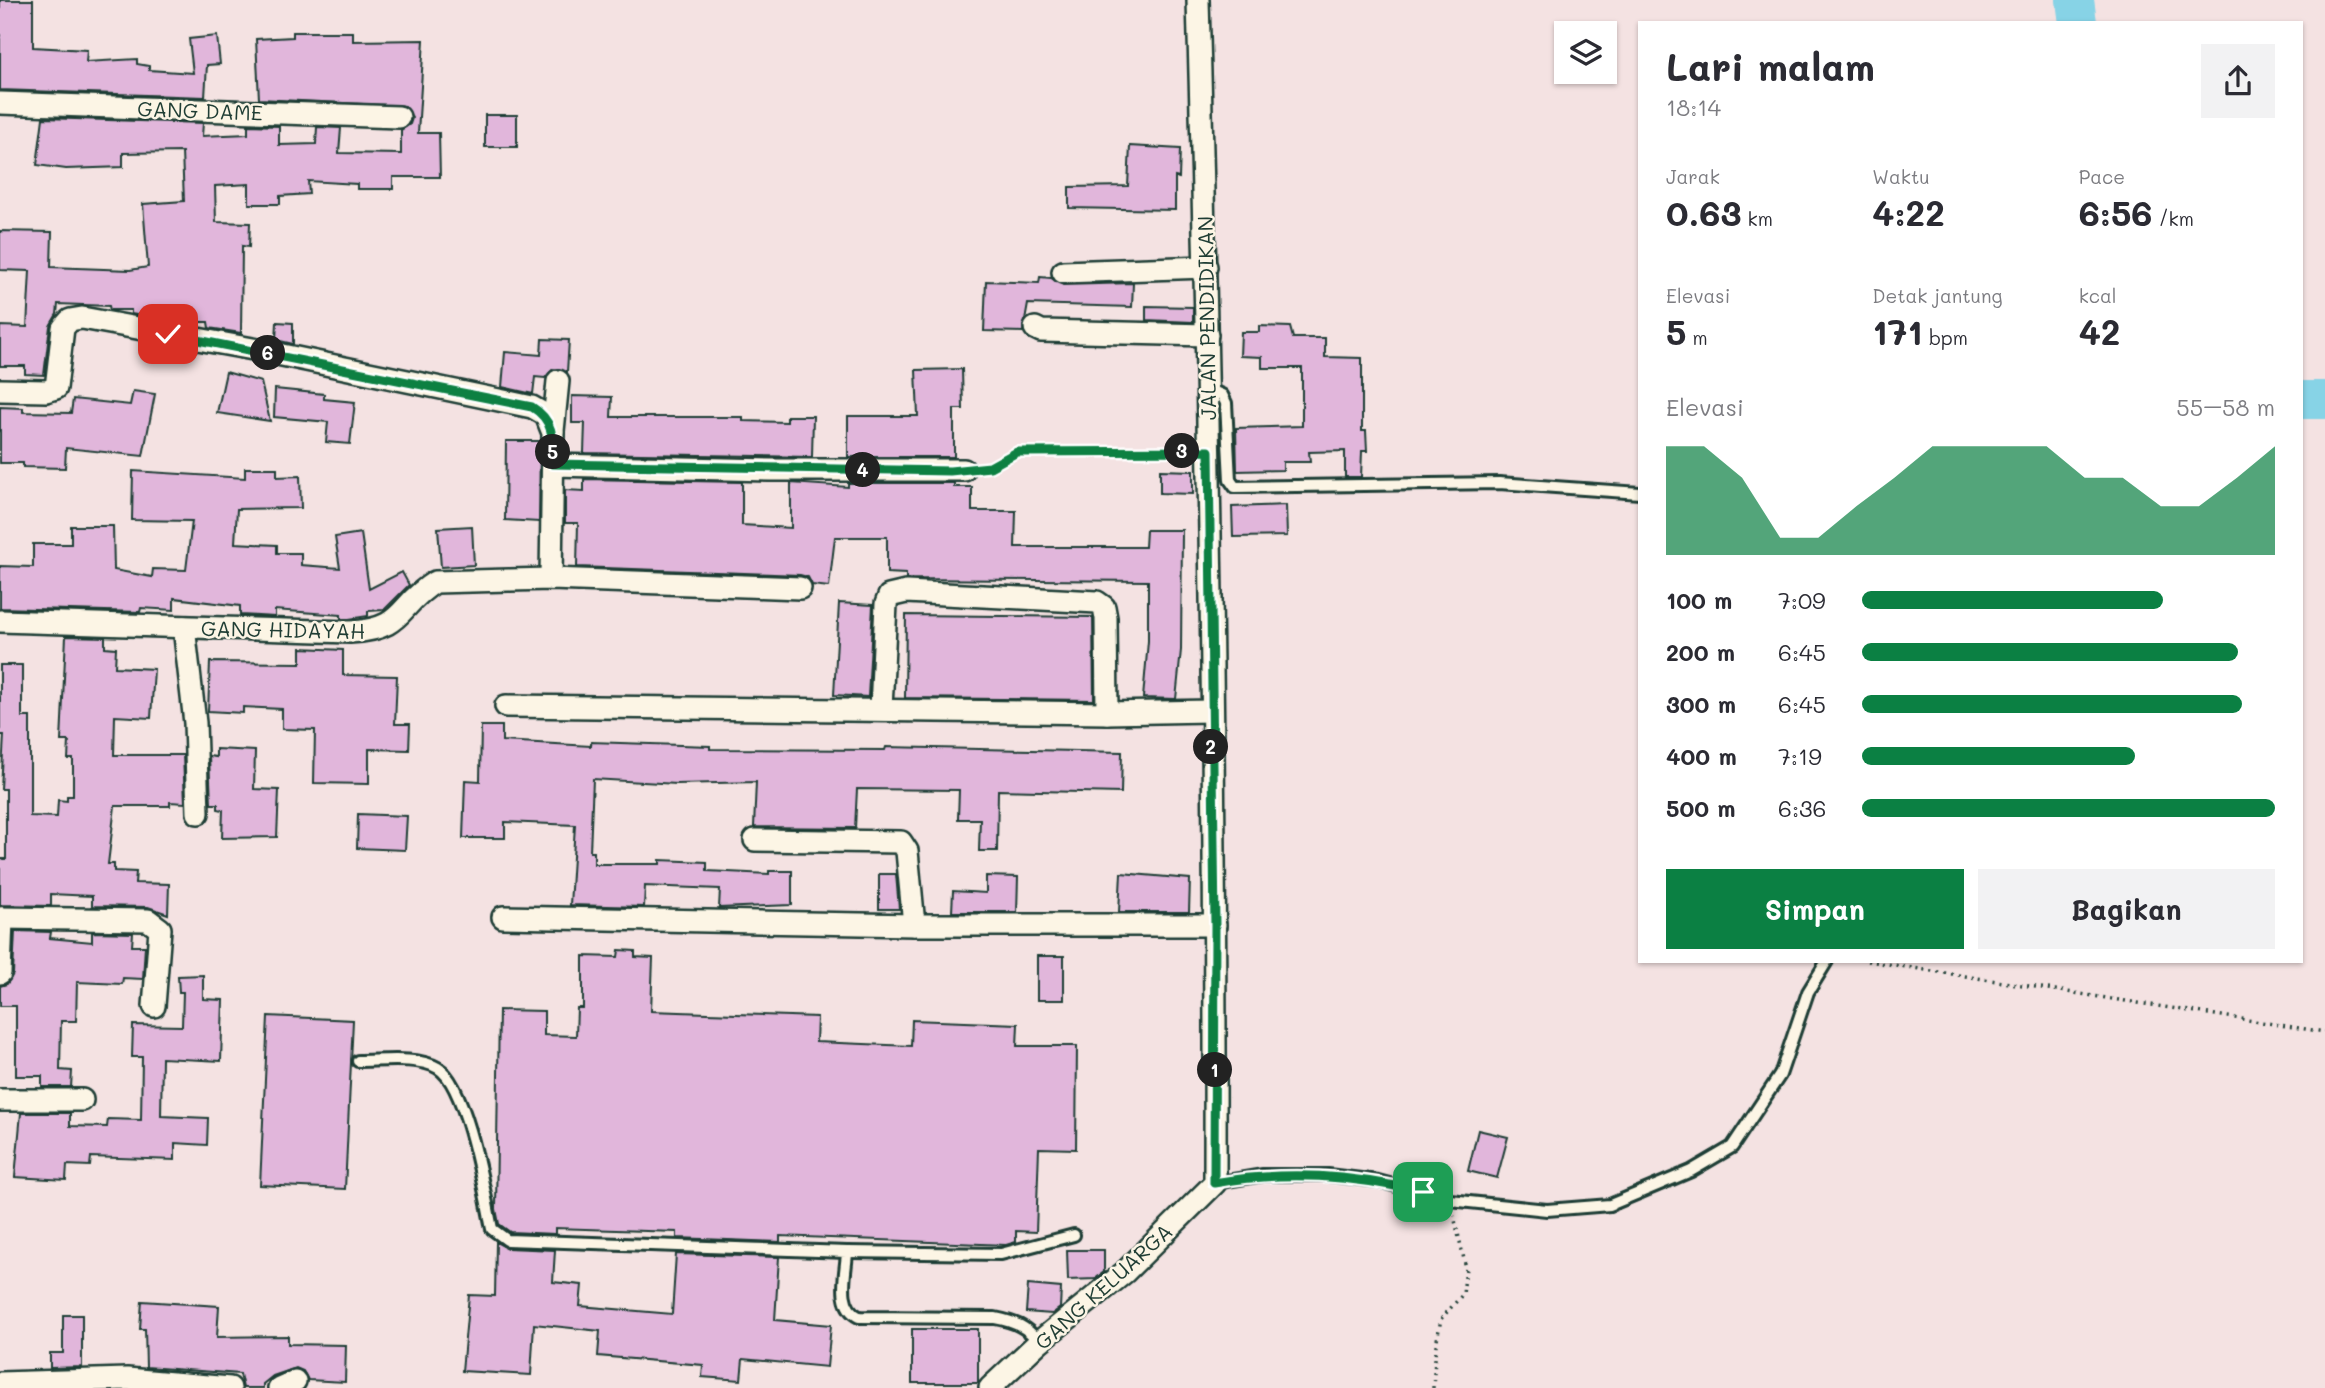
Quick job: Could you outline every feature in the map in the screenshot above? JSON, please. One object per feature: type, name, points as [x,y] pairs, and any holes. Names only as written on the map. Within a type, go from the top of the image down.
[{"type":"street","name":"JALAN PENDIDIKAN","points":[[1198,0],[1209,451],[1210,711],[1215,925],[1214,1183]]},
{"type":"street","name":"GANG DAME","points":[[0,103],[399,117]]},
{"type":"street","points":[[1063,272],[1206,267]]},
{"type":"street","points":[[0,390],[46,391],[57,388],[63,328],[71,320],[82,318],[253,349],[532,407],[545,415],[553,433]]},
{"type":"street","points":[[1035,328],[1041,331],[1207,335]]},
{"type":"street","points":[[551,579],[553,433],[558,381]]},
{"type":"street","points":[[553,464],[770,470],[964,470]]},
{"type":"street","name":"GANG HIDAYAH","points":[[0,621],[376,631],[397,620],[435,582],[551,579],[800,588]]},
{"type":"street","points":[[881,709],[886,604],[889,596],[906,593],[1097,602],[1104,607],[1106,618],[1107,713]]},
{"type":"street","points":[[184,627],[195,723],[198,813]]},
{"type":"street","points":[[506,706],[1107,713],[1210,711]]},
{"type":"street","points":[[755,840],[901,842],[908,851],[914,925]]},
{"type":"street","points":[[503,917],[914,925],[1215,925]]},
{"type":"street","points":[[0,972],[1,918],[148,920],[156,923],[160,929],[154,1006]]},
{"type":"street","points":[[0,1100],[82,1100]]},
{"type":"street","name":"GANG KELUARGA","points":[[990,1388],[1039,1342],[1125,1272],[1214,1183]]},
{"type":"street","points":[[0,1384],[127,1383],[230,1388]]},
{"type":"lane","points":[[1208,389],[1222,395],[1226,403],[1230,480],[1235,487],[1499,483],[1638,493]]},
{"type":"lane","points":[[1214,1183],[1263,1175],[1328,1175],[1378,1181],[1450,1200],[1547,1210],[1610,1205],[1691,1171],[1732,1147],[1780,1075],[1808,992],[1826,963]]},
{"type":"lane","points":[[358,1061],[428,1065],[438,1068],[453,1085],[477,1154],[492,1229],[507,1240],[847,1252],[1001,1254],[1074,1235]]},
{"type":"lane","points":[[847,1252],[844,1303],[849,1312],[859,1317],[995,1318],[1017,1322],[1029,1329],[1039,1342]]},
{"type":"path","points":[[964,470],[990,467],[1017,452],[1209,451]]},
{"type":"path","points":[[1881,963],[2325,1032]]},
{"type":"path","points":[[1433,1388],[1441,1319],[1463,1294],[1465,1268],[1450,1200]]},
{"type":"building","points":[[0,0],[33,0],[33,47],[87,50],[86,62],[137,59],[137,64],[149,66],[149,70],[193,73],[189,39],[217,36],[220,64],[207,65],[205,97],[0,90]]},
{"type":"building","points":[[293,32],[353,32],[353,41],[424,40],[418,133],[439,133],[440,177],[393,177],[393,189],[357,189],[357,184],[308,181],[309,194],[280,196],[280,204],[249,204],[249,184],[215,186],[216,222],[250,223],[249,247],[242,246],[241,333],[209,328],[208,322],[176,322],[175,316],[148,317],[131,314],[131,310],[110,310],[109,306],[58,304],[57,314],[50,326],[44,375],[25,374],[25,366],[0,366],[0,326],[27,327],[30,271],[0,270],[0,231],[52,232],[51,267],[130,270],[148,267],[143,204],[184,201],[182,152],[123,153],[123,167],[66,169],[37,165],[43,118],[203,123],[202,136],[248,134],[248,125],[279,126],[279,145],[316,144],[317,127],[341,128],[339,153],[401,154],[401,130],[410,124],[412,118],[405,106],[259,99],[256,39],[293,37]]},
{"type":"building","points":[[485,115],[517,115],[517,147],[485,147]]},
{"type":"building","points":[[1130,146],[1180,149],[1179,178],[1175,177],[1175,210],[1069,208],[1069,187],[1128,186]]},
{"type":"building","points":[[1040,277],[1051,278],[1063,285],[1133,283],[1132,307],[1028,304],[1023,332],[984,331],[986,281],[1039,283]]},
{"type":"building","points":[[1146,306],[1193,307],[1193,322],[1146,320]]},
{"type":"building","points":[[277,322],[293,323],[293,344],[276,340]]},
{"type":"building","points":[[1259,326],[1290,327],[1293,338],[1325,338],[1325,357],[1362,358],[1362,431],[1366,431],[1367,451],[1362,451],[1361,477],[1345,477],[1345,451],[1309,452],[1310,462],[1283,462],[1283,470],[1237,471],[1236,428],[1302,426],[1302,368],[1262,368],[1262,357],[1240,356],[1241,332],[1259,332]]},
{"type":"building","points":[[542,339],[569,340],[567,372],[553,369],[545,378],[535,377],[533,394],[502,387],[505,352],[541,355]]},
{"type":"building","points":[[962,369],[963,409],[954,409],[954,457],[848,457],[848,416],[918,416],[916,370]]},
{"type":"building","points":[[226,372],[261,382],[270,421],[217,413]]},
{"type":"building","points":[[275,389],[324,394],[324,399],[355,402],[350,444],[326,442],[328,422],[274,417]]},
{"type":"building","points":[[133,391],[155,394],[143,456],[66,448],[65,468],[23,467],[23,463],[0,463],[0,407],[23,408],[23,412],[71,413],[73,399],[130,405]]},
{"type":"building","points":[[572,396],[612,397],[611,417],[743,417],[743,421],[787,422],[787,416],[813,416],[812,457],[584,453],[585,423],[572,423]]},
{"type":"building","points":[[506,441],[540,441],[539,522],[505,520]]},
{"type":"building","points":[[245,468],[277,468],[277,477],[300,476],[301,508],[237,509],[235,543],[277,545],[277,553],[301,553],[301,565],[340,568],[335,537],[361,533],[369,589],[402,572],[409,585],[384,610],[368,611],[368,616],[349,619],[341,619],[341,615],[275,610],[275,617],[240,615],[240,606],[174,598],[174,610],[141,608],[140,612],[0,608],[0,566],[33,567],[33,544],[71,544],[71,526],[113,526],[114,570],[152,577],[153,569],[186,570],[192,521],[132,520],[133,471],[245,478]]},
{"type":"building","points":[[1160,470],[1193,471],[1193,494],[1160,493]]},
{"type":"building","points":[[584,479],[742,482],[742,525],[791,528],[791,483],[848,487],[848,483],[954,483],[954,487],[972,487],[972,511],[1016,511],[1015,547],[1145,547],[1146,530],[1182,530],[1181,650],[1176,699],[1143,698],[1148,641],[1148,581],[906,579],[906,574],[887,573],[887,537],[835,537],[829,587],[812,585],[808,577],[800,575],[577,567],[578,523],[565,523],[565,490],[584,491]]},
{"type":"building","points":[[1286,505],[1287,536],[1233,537],[1232,507]]},
{"type":"building","points":[[472,526],[474,565],[441,567],[438,528]]},
{"type":"building","points":[[839,603],[873,605],[868,697],[834,695]]},
{"type":"building","points":[[906,615],[1093,617],[1094,700],[905,698]]},
{"type":"building","points":[[66,636],[105,637],[105,647],[116,648],[115,667],[154,669],[151,718],[115,716],[114,755],[183,755],[185,803],[170,802],[170,806],[115,806],[108,864],[114,864],[114,871],[136,872],[135,883],[169,884],[168,914],[148,907],[92,906],[92,896],[51,894],[51,906],[0,905],[0,859],[6,859],[6,789],[1,789],[4,735],[0,735],[0,665],[22,665],[22,717],[30,717],[30,816],[57,817],[58,800],[67,801],[67,796],[73,796],[73,759],[68,759],[69,741],[61,741]]},
{"type":"building","points":[[301,648],[343,650],[343,675],[397,676],[395,724],[410,724],[409,750],[369,749],[369,784],[314,783],[315,730],[282,729],[282,709],[243,707],[243,713],[208,711],[210,662],[301,663]]},
{"type":"building","points":[[481,726],[502,726],[502,741],[591,746],[591,742],[710,746],[710,749],[885,750],[886,747],[1122,752],[1121,793],[998,790],[997,851],[979,851],[980,819],[958,819],[959,790],[857,789],[855,828],[754,827],[756,782],[677,784],[593,779],[590,852],[594,852],[594,864],[660,864],[660,860],[707,862],[707,871],[769,874],[769,871],[792,871],[792,905],[719,908],[720,889],[645,886],[644,907],[570,905],[575,825],[505,822],[505,838],[463,838],[465,780],[480,781]]},
{"type":"building","points":[[216,749],[255,751],[254,789],[279,790],[277,837],[222,838],[223,810],[218,809],[218,804],[211,804],[209,756],[216,757]]},
{"type":"building","points":[[358,814],[407,816],[405,850],[357,848]]},
{"type":"building","points":[[1121,873],[1190,879],[1189,912],[1119,912]]},
{"type":"building","points":[[879,874],[896,874],[899,909],[879,909]]},
{"type":"building","points":[[986,876],[1018,877],[1017,912],[952,912],[953,891],[986,893]]},
{"type":"building","points":[[15,931],[51,932],[50,938],[92,942],[92,932],[133,933],[132,946],[145,946],[143,979],[123,978],[122,984],[77,982],[76,1021],[61,1021],[60,1070],[72,1071],[71,1087],[42,1087],[42,1076],[16,1076],[16,1006],[0,1006],[0,986],[7,984],[13,974]]},
{"type":"building","points":[[619,950],[635,951],[635,957],[653,958],[651,1011],[817,1017],[816,1042],[911,1046],[912,1020],[1018,1024],[1017,1046],[1077,1046],[1076,1149],[1039,1148],[1036,1232],[1016,1231],[1016,1242],[1006,1245],[780,1236],[780,1242],[677,1238],[677,1232],[555,1228],[555,1234],[510,1232],[499,1224],[496,1209],[499,1010],[544,1011],[544,1035],[576,1036],[577,1008],[583,1008],[583,956],[618,957]]},
{"type":"building","points":[[1037,956],[1064,956],[1064,1000],[1037,1000]]},
{"type":"building","points":[[203,975],[203,999],[223,1000],[221,1061],[162,1058],[161,1116],[208,1118],[207,1145],[175,1143],[175,1160],[91,1157],[90,1166],[67,1165],[66,1180],[15,1177],[21,1113],[70,1113],[70,1126],[107,1127],[108,1119],[141,1120],[142,1057],[132,1057],[133,1025],[182,1026],[183,992],[179,992],[178,976]]},
{"type":"building","points":[[268,1016],[353,1020],[345,1189],[260,1185]]},
{"type":"building","points":[[1478,1130],[1508,1137],[1497,1178],[1468,1171]]},
{"type":"building","points":[[496,1242],[507,1248],[555,1250],[553,1282],[582,1285],[580,1306],[672,1314],[676,1254],[779,1257],[775,1320],[831,1325],[827,1367],[743,1359],[741,1380],[702,1377],[703,1365],[598,1356],[600,1331],[534,1324],[531,1375],[462,1371],[469,1295],[495,1296]]},
{"type":"building","points":[[1067,1250],[1104,1250],[1104,1272],[1095,1279],[1068,1280]]},
{"type":"building","points":[[1028,1285],[1061,1288],[1060,1308],[1052,1314],[1026,1312]]},
{"type":"building","points":[[142,1301],[219,1306],[217,1337],[288,1336],[288,1344],[346,1345],[345,1382],[308,1380],[303,1371],[296,1368],[273,1376],[263,1384],[263,1388],[243,1388],[240,1374],[146,1367],[145,1329],[140,1329]]},
{"type":"building","points":[[63,1315],[82,1315],[82,1367],[50,1368],[50,1353],[63,1353]]},
{"type":"building","points":[[912,1329],[978,1329],[978,1383],[912,1383]]},
{"type":"waterway","points":[[2075,0],[2078,21]]},
{"type":"waterway","points":[[2303,400],[2325,400]]},
{"type":"route","points":[[168,334],[532,407],[545,415],[553,433],[553,464],[770,470],[950,471],[990,467],[1017,452],[1209,451],[1210,711],[1215,925],[1214,1183],[1263,1175],[1328,1175],[1378,1181],[1423,1192]]}]
